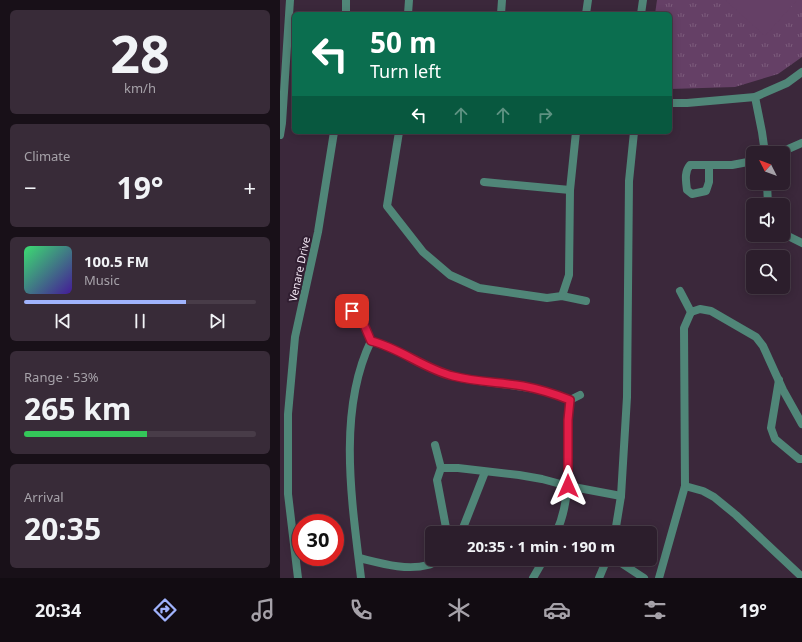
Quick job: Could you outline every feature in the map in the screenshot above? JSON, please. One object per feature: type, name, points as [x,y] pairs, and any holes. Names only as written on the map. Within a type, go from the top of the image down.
[{"type":"street","points":[[280,135],[290,0]]},
{"type":"street","points":[[346,0],[346,12]]},
{"type":"street","points":[[408,12],[409,0]]},
{"type":"street","points":[[500,12],[502,0]]},
{"type":"street","points":[[586,12],[588,0]]},
{"type":"street","points":[[641,12],[643,0]]},
{"type":"street","points":[[672,103],[755,97],[787,83],[802,72]]},
{"type":"street","points":[[755,97],[764,146]]},
{"type":"street","name":"Venare Drive","points":[[298,578],[288,494],[288,414],[295,337],[318,232],[334,134]]},
{"type":"street","points":[[399,134],[387,206],[423,252],[450,275],[479,288],[547,298],[562,296],[586,302]]},
{"type":"street","points":[[562,296],[569,275],[570,190],[576,134]]},
{"type":"street","points":[[616,526],[621,496],[627,397],[629,181],[634,134]]},
{"type":"street","points":[[790,148],[802,143]]},
{"type":"street","points":[[710,165],[732,165],[746,162]]},
{"type":"street","points":[[484,182],[570,190]]},
{"type":"street","points":[[790,237],[802,242]]},
{"type":"street","points":[[680,291],[691,312]]},
{"type":"street","points":[[659,578],[686,486],[684,328],[691,312],[700,309],[711,311],[756,337],[763,346],[783,390],[802,424]]},
{"type":"street","points":[[352,311],[362,320],[371,341]]},
{"type":"street","points":[[371,341],[381,343],[418,362],[452,376],[477,381],[522,386],[551,393],[570,400],[580,395]]},
{"type":"street","points":[[361,578],[352,497],[350,457],[353,395],[363,356],[371,341]]},
{"type":"street","points":[[779,379],[771,428],[775,439],[799,459],[802,459]]},
{"type":"street","points":[[560,526],[568,486],[568,420],[570,400]]},
{"type":"street","points":[[435,445],[440,468],[437,480],[446,526]]},
{"type":"street","points":[[440,468],[458,468],[542,479],[568,486],[621,496]]},
{"type":"street","points":[[464,526],[485,472]]},
{"type":"street","points":[[686,486],[703,490],[714,497],[736,515],[802,576]]},
{"type":"street","points":[[359,558],[384,564],[409,566],[425,565]]},
{"type":"street","points":[[533,578],[540,566]]},
{"type":"street","points":[[599,578],[604,566]]},
{"type":"street","points":[[626,566],[644,578]]},
{"type":"green space","points":[[657,0],[802,0],[802,57],[778,74],[735,87],[672,89],[672,12],[655,12]]},
{"type":"green space","points":[[725,0],[797,0],[765,36]]},
{"type":"route","points":[[352,311],[362,320],[371,341],[381,343],[418,362],[452,376],[477,381],[522,386],[551,393],[570,400],[568,420],[568,486]]}]
